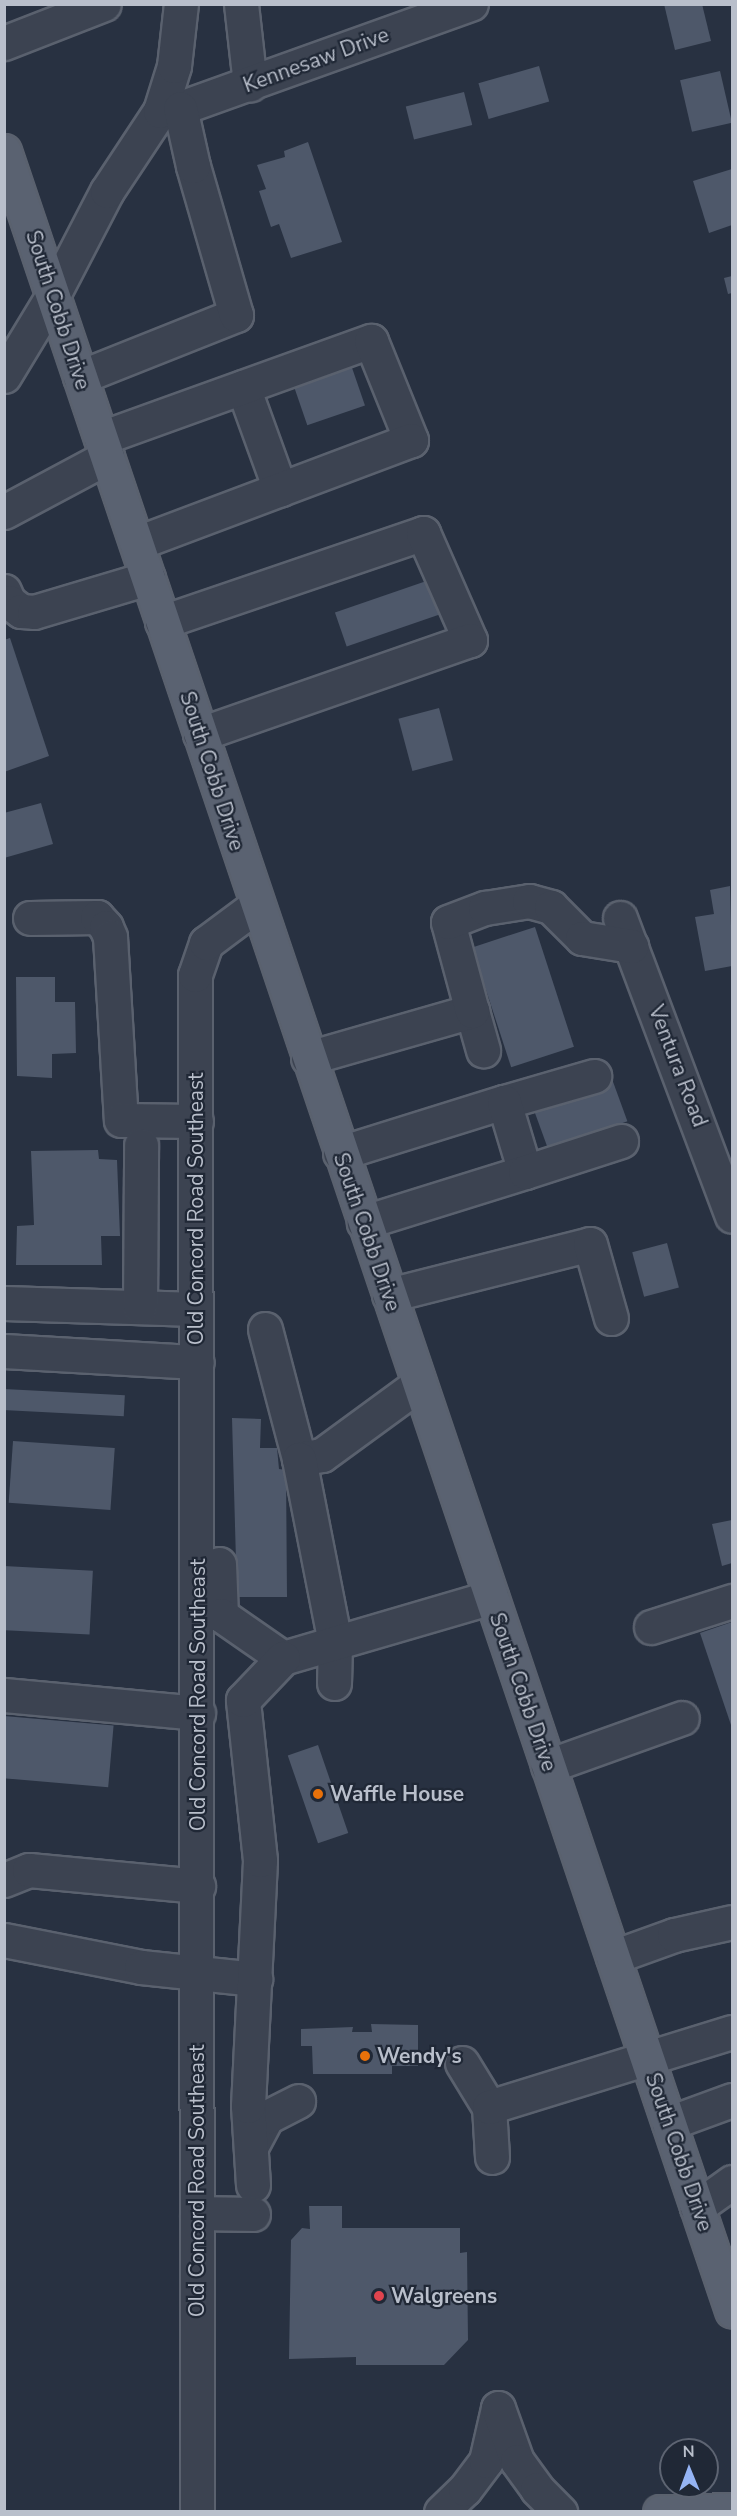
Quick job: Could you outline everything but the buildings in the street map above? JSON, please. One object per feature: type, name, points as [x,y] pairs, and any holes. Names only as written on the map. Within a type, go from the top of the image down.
[{"type":"main road","name":"South Cobb Drive","points":[[4,151],[732,2310]]},
{"type":"main road","points":[[660,2511],[732,2510]]},
{"type":"street","points":[[4,43],[104,4]]},
{"type":"street","points":[[80,377],[236,315],[193,166],[170,109],[181,4]]},
{"type":"street","points":[[241,4],[250,84]]},
{"type":"street","name":"Kennesaw Drive","points":[[170,109],[250,84],[471,4]]},
{"type":"street","points":[[4,376],[53,295],[107,190],[170,109]]},
{"type":"street","points":[[4,512],[104,448],[243,387],[371,341],[411,440],[137,543]]},
{"type":"street","points":[[243,387],[280,489]]},
{"type":"street","points":[[162,622],[423,533],[470,640],[200,734]]},
{"type":"street","points":[[4,591],[9,602],[21,611],[34,612],[148,578]]},
{"type":"street","name":"Ventura Road","points":[[472,1011],[448,922],[485,908],[529,901],[551,907],[582,938],[625,932],[732,1216]]},
{"type":"street","name":"Old Concord Road Southeast","points":[[197,2511],[198,1713],[195,975],[206,943],[257,905]]},
{"type":"street","points":[[30,918],[97,917],[106,927],[110,937],[121,1120],[196,1121]]},
{"type":"street","points":[[308,1058],[472,1011],[483,1050]]},
{"type":"street","points":[[340,1153],[594,1076]]},
{"type":"street","points":[[504,1102],[525,1172]]},
{"type":"street","points":[[364,1222],[621,1141]]},
{"type":"street","points":[[140,1307],[141,1145]]},
{"type":"street","points":[[388,1295],[590,1244],[611,1318]]},
{"type":"street","points":[[4,1303],[196,1310]]},
{"type":"street","points":[[265,1329],[299,1459],[334,1643],[334,1683]]},
{"type":"street","points":[[4,1351],[197,1362]]},
{"type":"street","points":[[299,1459],[322,1455],[419,1384]]},
{"type":"street","points":[[197,1534],[217,1536],[221,1615],[283,1658]]},
{"type":"street","points":[[197,2213],[253,2199],[249,2106],[260,1860],[243,1700],[283,1658],[491,1597]]},
{"type":"street","points":[[651,1628],[732,1601]]},
{"type":"street","points":[[4,1695],[198,1713]]},
{"type":"street","points":[[548,1766],[682,1719]]},
{"type":"street","points":[[4,1880],[29,1870],[198,1887]]},
{"type":"street","points":[[613,1957],[674,1935],[732,1922]]},
{"type":"street","points":[[4,1940],[198,1976],[255,1979]]},
{"type":"street","points":[[489,2107],[732,2032]]},
{"type":"street","points":[[462,2063],[489,2107],[492,2157]]},
{"type":"street","points":[[252,2145],[267,2117],[298,2100]]},
{"type":"street","points":[[669,2123],[732,2100]]},
{"type":"street","points":[[698,2207],[732,2182]]},
{"type":"street","points":[[441,2511],[465,2489],[486,2461],[498,2408],[517,2461],[537,2489],[560,2511]]},
{"type":"place","name":"Waffle House","points":[[318,1794]]},
{"type":"place","name":"Wendy's","points":[[365,2056]]},
{"type":"place","name":"Walgreens","points":[[379,2296]]}]
